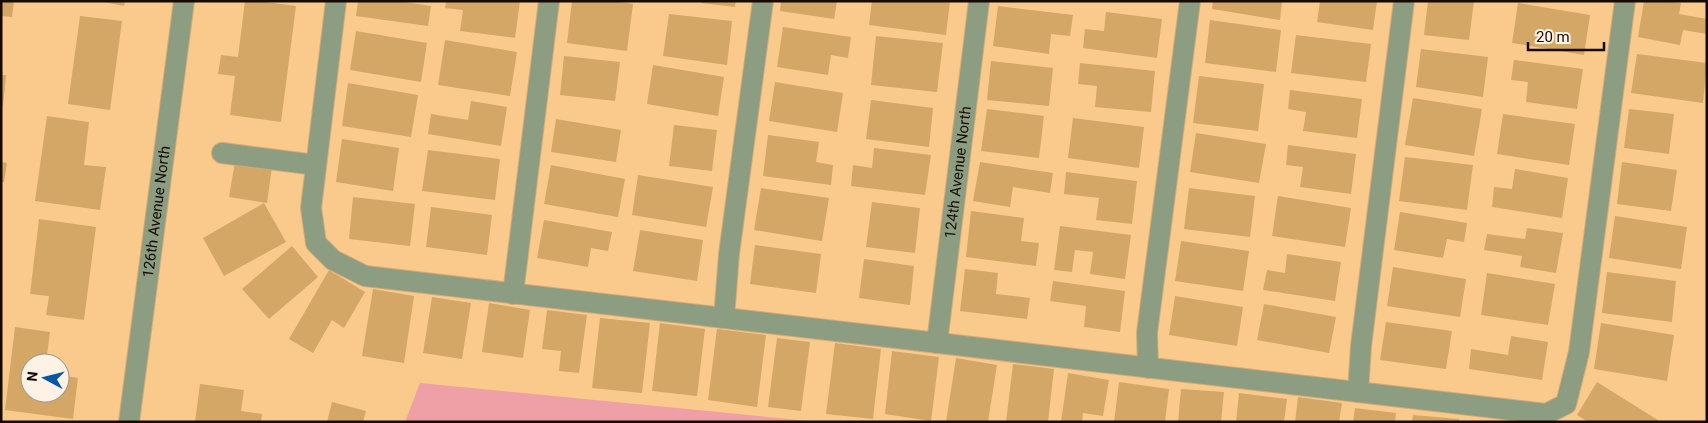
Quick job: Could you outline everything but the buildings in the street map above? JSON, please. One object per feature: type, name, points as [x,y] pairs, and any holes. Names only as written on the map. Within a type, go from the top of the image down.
[{"type":"street","name":"126th Avenue North","points":[[129,422],[184,1]]},
{"type":"street","points":[[336,1],[311,208],[316,243],[332,260],[365,276],[1546,414],[1566,404],[1579,352],[1625,1]]},
{"type":"street","points":[[514,294],[548,1]]},
{"type":"street","points":[[724,318],[729,254],[762,1]]},
{"type":"street","name":"124th Avenue North","points":[[937,343],[979,1]]},
{"type":"street","points":[[1148,368],[1147,333],[1190,1]]},
{"type":"street","points":[[1358,392],[1361,346],[1404,1]]},
{"type":"street","points":[[222,153],[316,165]]},
{"type":"shaded area","points":[[420,383],[819,422],[405,422]]}]
